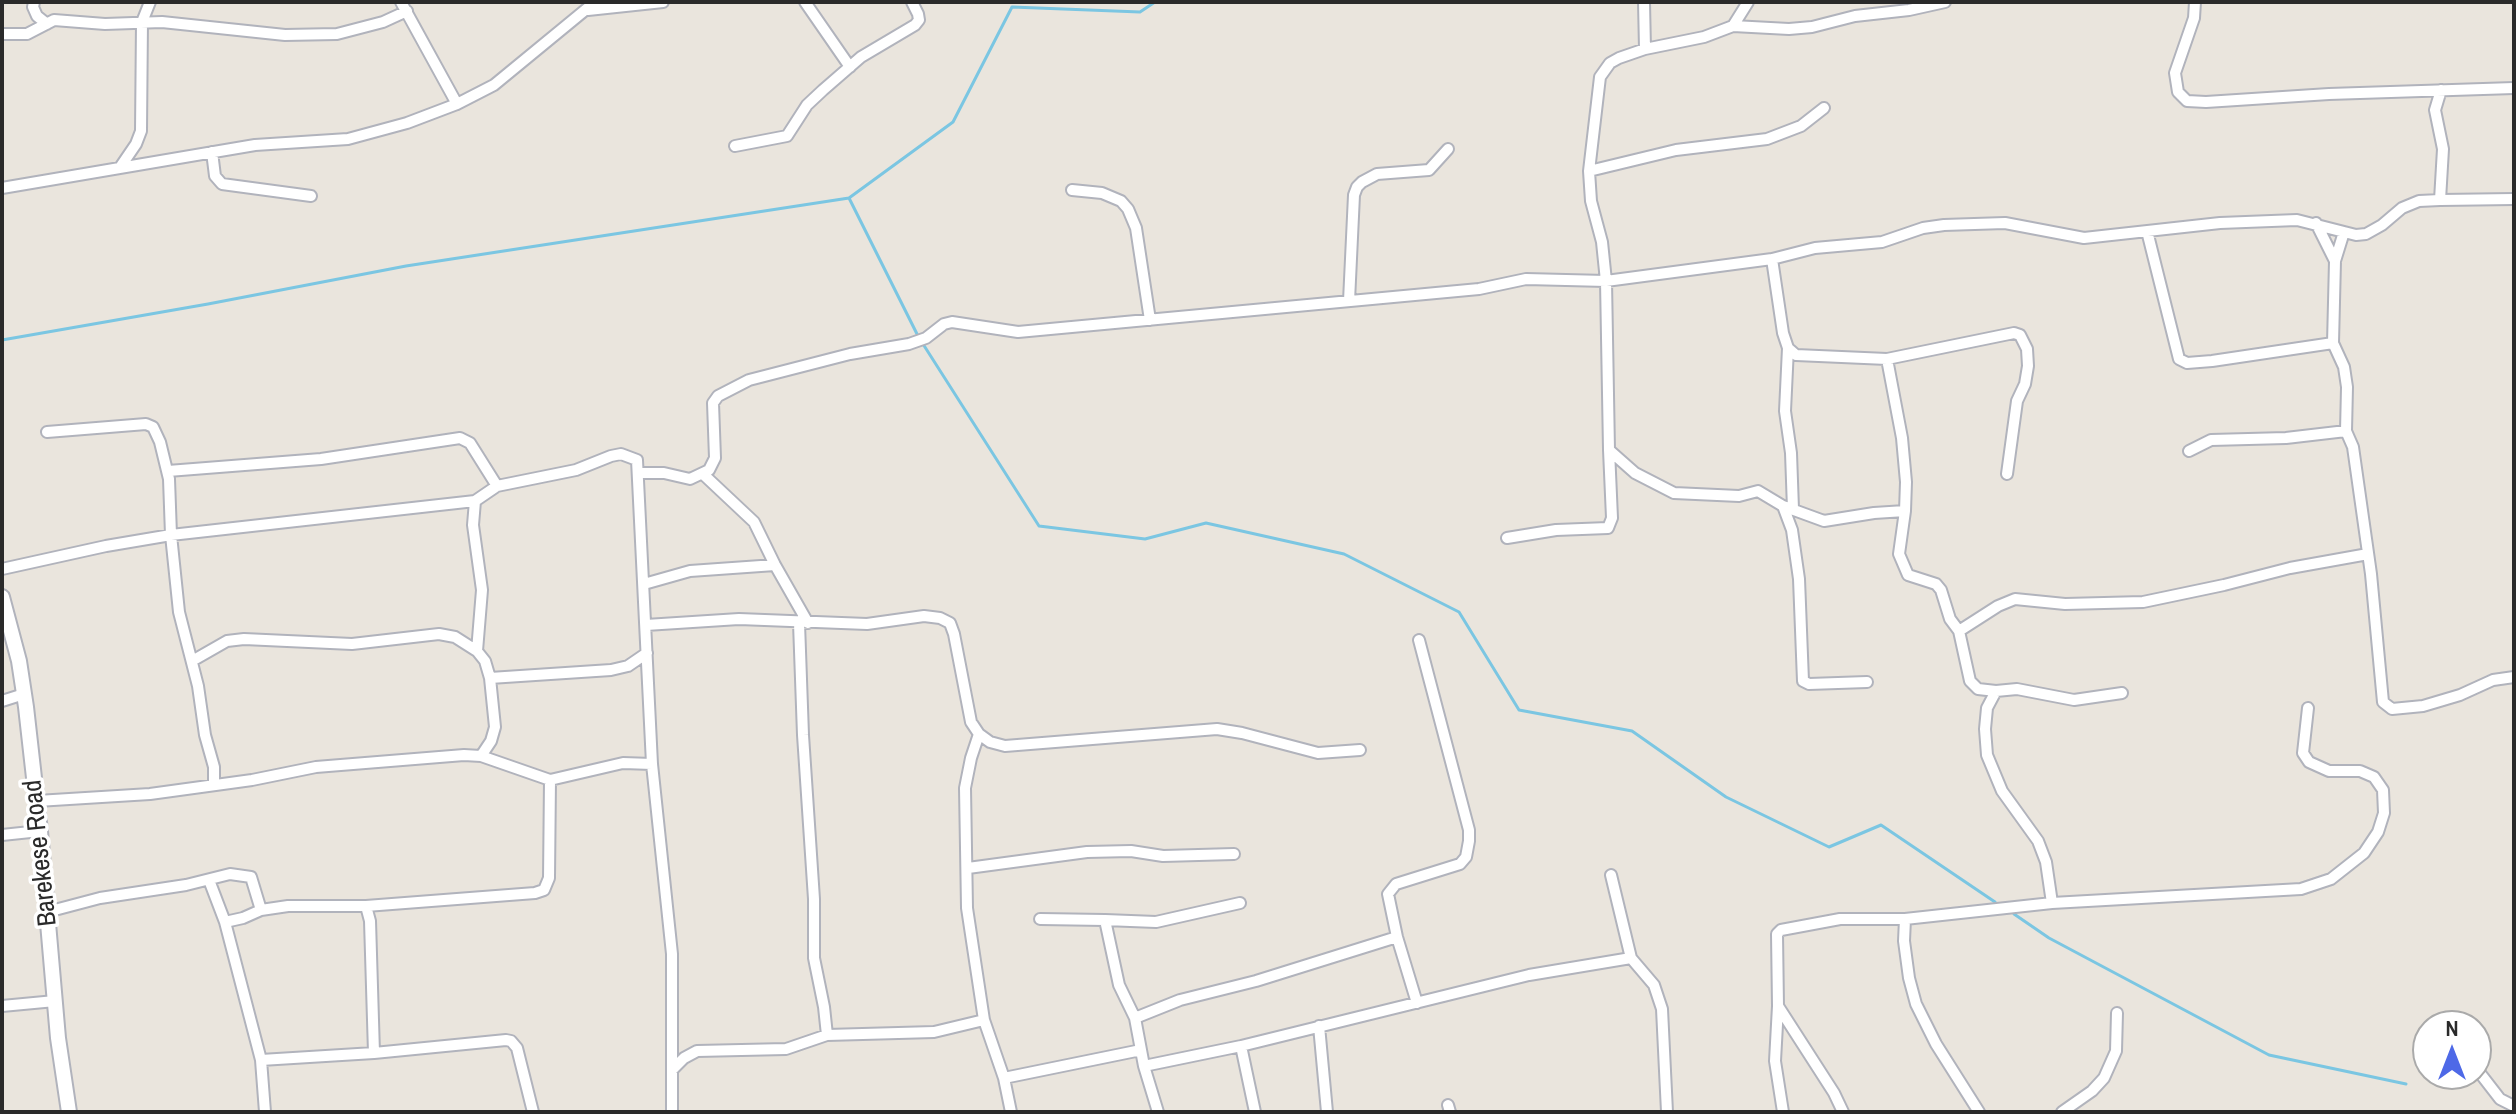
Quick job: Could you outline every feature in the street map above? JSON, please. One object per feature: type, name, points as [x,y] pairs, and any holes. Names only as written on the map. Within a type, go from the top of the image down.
[{"type":"main road","name":"Barekese Road","points":[[2,597],[24,694],[69,1112]]},
{"type":"street","points":[[34,2],[37,16],[47,24]]},
{"type":"street","points":[[121,166],[141,131],[142,22],[150,2]]},
{"type":"street","points":[[2,188],[255,145],[323,142],[365,136],[457,104],[494,85],[591,6],[663,2]]},
{"type":"street","points":[[805,2],[850,67]]},
{"type":"street","points":[[735,146],[787,136],[807,105],[850,67],[877,46],[915,25],[919,20],[912,2]]},
{"type":"street","points":[[1644,2],[1645,49]]},
{"type":"street","points":[[1733,26],[1748,2]]},
{"type":"street","points":[[1507,538],[1556,530],[1608,528],[1612,518],[1606,281],[1602,242],[1591,201],[1589,171],[1600,77],[1610,63],[1645,49],[1704,37],[1733,26],[1789,29],[1945,2]]},
{"type":"street","points":[[2195,2],[2194,18],[2175,73],[2178,92],[2187,101],[2514,88]]},
{"type":"street","points":[[2,34],[27,34],[54,20],[142,22],[314,35],[357,31],[404,7],[457,104]]},
{"type":"street","points":[[2440,200],[2443,149],[2435,110],[2441,90]]},
{"type":"street","points":[[2417,91],[2435,110]]},
{"type":"street","points":[[1589,171],[1676,150],[1767,139],[1801,126],[1824,108]]},
{"type":"street","points":[[1349,301],[1354,195],[1357,187],[1377,174],[1429,170],[1448,149]]},
{"type":"street","points":[[212,152],[215,176],[222,184],[311,196]]},
{"type":"street","points":[[1072,190],[1102,193],[1121,201],[1128,209],[1136,228],[1150,320]]},
{"type":"street","points":[[639,473],[664,473],[690,479],[704,475],[715,458],[714,400],[749,380],[850,354],[909,344],[926,338],[944,324],[952,322],[1018,332],[1479,289],[1526,279],[1606,281],[1772,259],[1815,248],[1882,242],[1923,228],[1944,225],[2005,223],[2084,238],[2220,223],[2297,220],[2356,235],[2366,234],[2402,208],[2419,201],[2514,199]]},
{"type":"street","points":[[2316,223],[2335,261]]},
{"type":"street","points":[[2147,231],[2179,359],[2187,363],[2212,361],[2333,343]]},
{"type":"street","points":[[2344,232],[2335,261],[2333,343],[2344,367],[2347,387],[2346,431],[2353,447],[2368,554],[2383,702],[2387,707],[2423,706],[2460,695],[2493,680],[2514,677]]},
{"type":"street","points":[[1772,259],[1778,311],[1788,348],[1785,411],[1791,453],[1788,507],[1799,579],[1803,681],[1809,684],[1867,682]]},
{"type":"street","points":[[1788,348],[1796,355],[1815,358],[1887,359],[1991,337],[2014,333],[2020,335],[2027,349],[2028,366],[2025,384],[2017,401],[2007,474]]},
{"type":"street","points":[[1887,359],[1902,438],[1906,482],[1899,546],[1904,566],[1911,577],[1939,586],[1950,619],[1959,631],[1970,681],[1978,689],[2017,689],[2074,700],[2122,693]]},
{"type":"street","points":[[47,432],[146,424],[153,427],[168,471],[179,612],[214,767],[214,785]]},
{"type":"street","points":[[2189,451],[2211,440],[2286,438],[2346,431]]},
{"type":"street","points":[[168,471],[321,459],[460,438],[470,443],[497,486]]},
{"type":"street","points":[[1609,450],[1635,473],[1674,493],[1739,496],[1758,491],[1824,521],[1905,511]]},
{"type":"street","points":[[2,569],[171,535],[475,501],[497,486],[576,470],[615,454],[637,460],[652,764],[672,954],[672,1112]]},
{"type":"street","points":[[704,475],[754,522],[804,623],[803,735],[814,899],[814,958],[827,1035]]},
{"type":"street","points":[[475,501],[473,525],[482,590],[477,651]]},
{"type":"street","points":[[1959,631],[2009,600],[2065,604],[2143,602],[2290,568],[2368,554]]},
{"type":"street","points":[[644,584],[690,571],[775,565]]},
{"type":"street","points":[[646,625],[739,619],[867,624],[924,616],[940,618],[950,623],[971,722],[979,734],[990,742],[1005,746],[1217,729],[1318,753],[1360,750]]},
{"type":"street","points":[[192,661],[227,641],[244,639],[352,644],[439,634],[455,637],[477,651],[485,661],[490,678],[495,727],[491,741],[481,756]]},
{"type":"street","points":[[1417,1003],[1388,894],[1392,887],[1460,864],[1466,857],[1469,841],[1469,830],[1419,640]]},
{"type":"street","points":[[490,678],[611,670],[628,666],[647,653]]},
{"type":"street","points":[[1996,691],[1987,708],[1987,755],[2002,791],[2038,841],[2046,862],[2052,903]]},
{"type":"street","points":[[2,701],[24,694]]},
{"type":"street","points":[[1783,1112],[1775,1061],[1778,1006],[1775,939],[1781,930],[1840,919],[1905,919],[2052,903],[2301,889],[2331,879],[2364,853],[2378,832],[2384,813],[2383,790],[2374,777],[2360,771],[2329,771],[2309,762],[2303,753],[2308,708]]},
{"type":"street","points":[[979,734],[965,788],[967,908],[984,1020],[1004,1078],[1011,1112]]},
{"type":"street","points":[[37,801],[150,794],[329,765],[481,756],[550,780],[623,763],[652,764]]},
{"type":"street","points":[[225,922],[261,910],[309,905],[366,906],[544,890],[549,878],[550,780]]},
{"type":"street","points":[[2,835],[40,831]]},
{"type":"street","points":[[968,868],[1087,852],[1131,851],[1163,856],[1234,854]]},
{"type":"street","points":[[47,912],[100,898],[230,874],[251,877],[261,910]]},
{"type":"street","points":[[1611,875],[1631,958],[1654,985],[1662,1009],[1667,1112]]},
{"type":"street","points":[[209,880],[225,922],[261,1060],[265,1112]]},
{"type":"street","points":[[1040,919],[1156,922],[1240,903]]},
{"type":"street","points":[[366,906],[370,921],[374,1053]]},
{"type":"street","points":[[1905,919],[1904,941],[1916,1004],[1936,1044],[1979,1112]]},
{"type":"street","points":[[1105,920],[1119,985],[1135,1018],[1144,1066],[1158,1112]]},
{"type":"street","points":[[1135,1018],[1180,1000],[1256,981],[1397,937]]},
{"type":"street","points":[[1144,1066],[1241,1046],[1529,975],[1631,958]]},
{"type":"street","points":[[2,1006],[55,1001]]},
{"type":"street","points":[[1778,1006],[1843,1112]]},
{"type":"street","points":[[2062,1112],[2092,1091],[2104,1078],[2116,1051],[2117,1013]]},
{"type":"street","points":[[672,1070],[697,1051],[786,1049],[827,1035],[934,1032],[984,1020]]},
{"type":"street","points":[[1319,1026],[1327,1112]]},
{"type":"street","points":[[261,1060],[511,1041],[517,1048],[523,1067],[533,1112]]},
{"type":"street","points":[[1241,1046],[1255,1112]]},
{"type":"street","points":[[1004,1078],[1141,1050]]},
{"type":"street","points":[[2492,1089],[2500,1099],[2514,1106]]},
{"type":"waterway","points":[[2,340],[406,266],[849,198],[953,122],[1012,7],[1140,12],[1155,2]]},
{"type":"waterway","points":[[849,198],[919,338]]},
{"type":"waterway","points":[[923,344],[1039,526],[1145,539],[1206,523],[1344,554],[1459,612],[1519,710],[1632,731],[1726,797],[1829,847],[1881,825],[1995,902]]},
{"type":"waterway","points":[[2014,914],[2049,938],[2269,1055],[2406,1084]]}]
